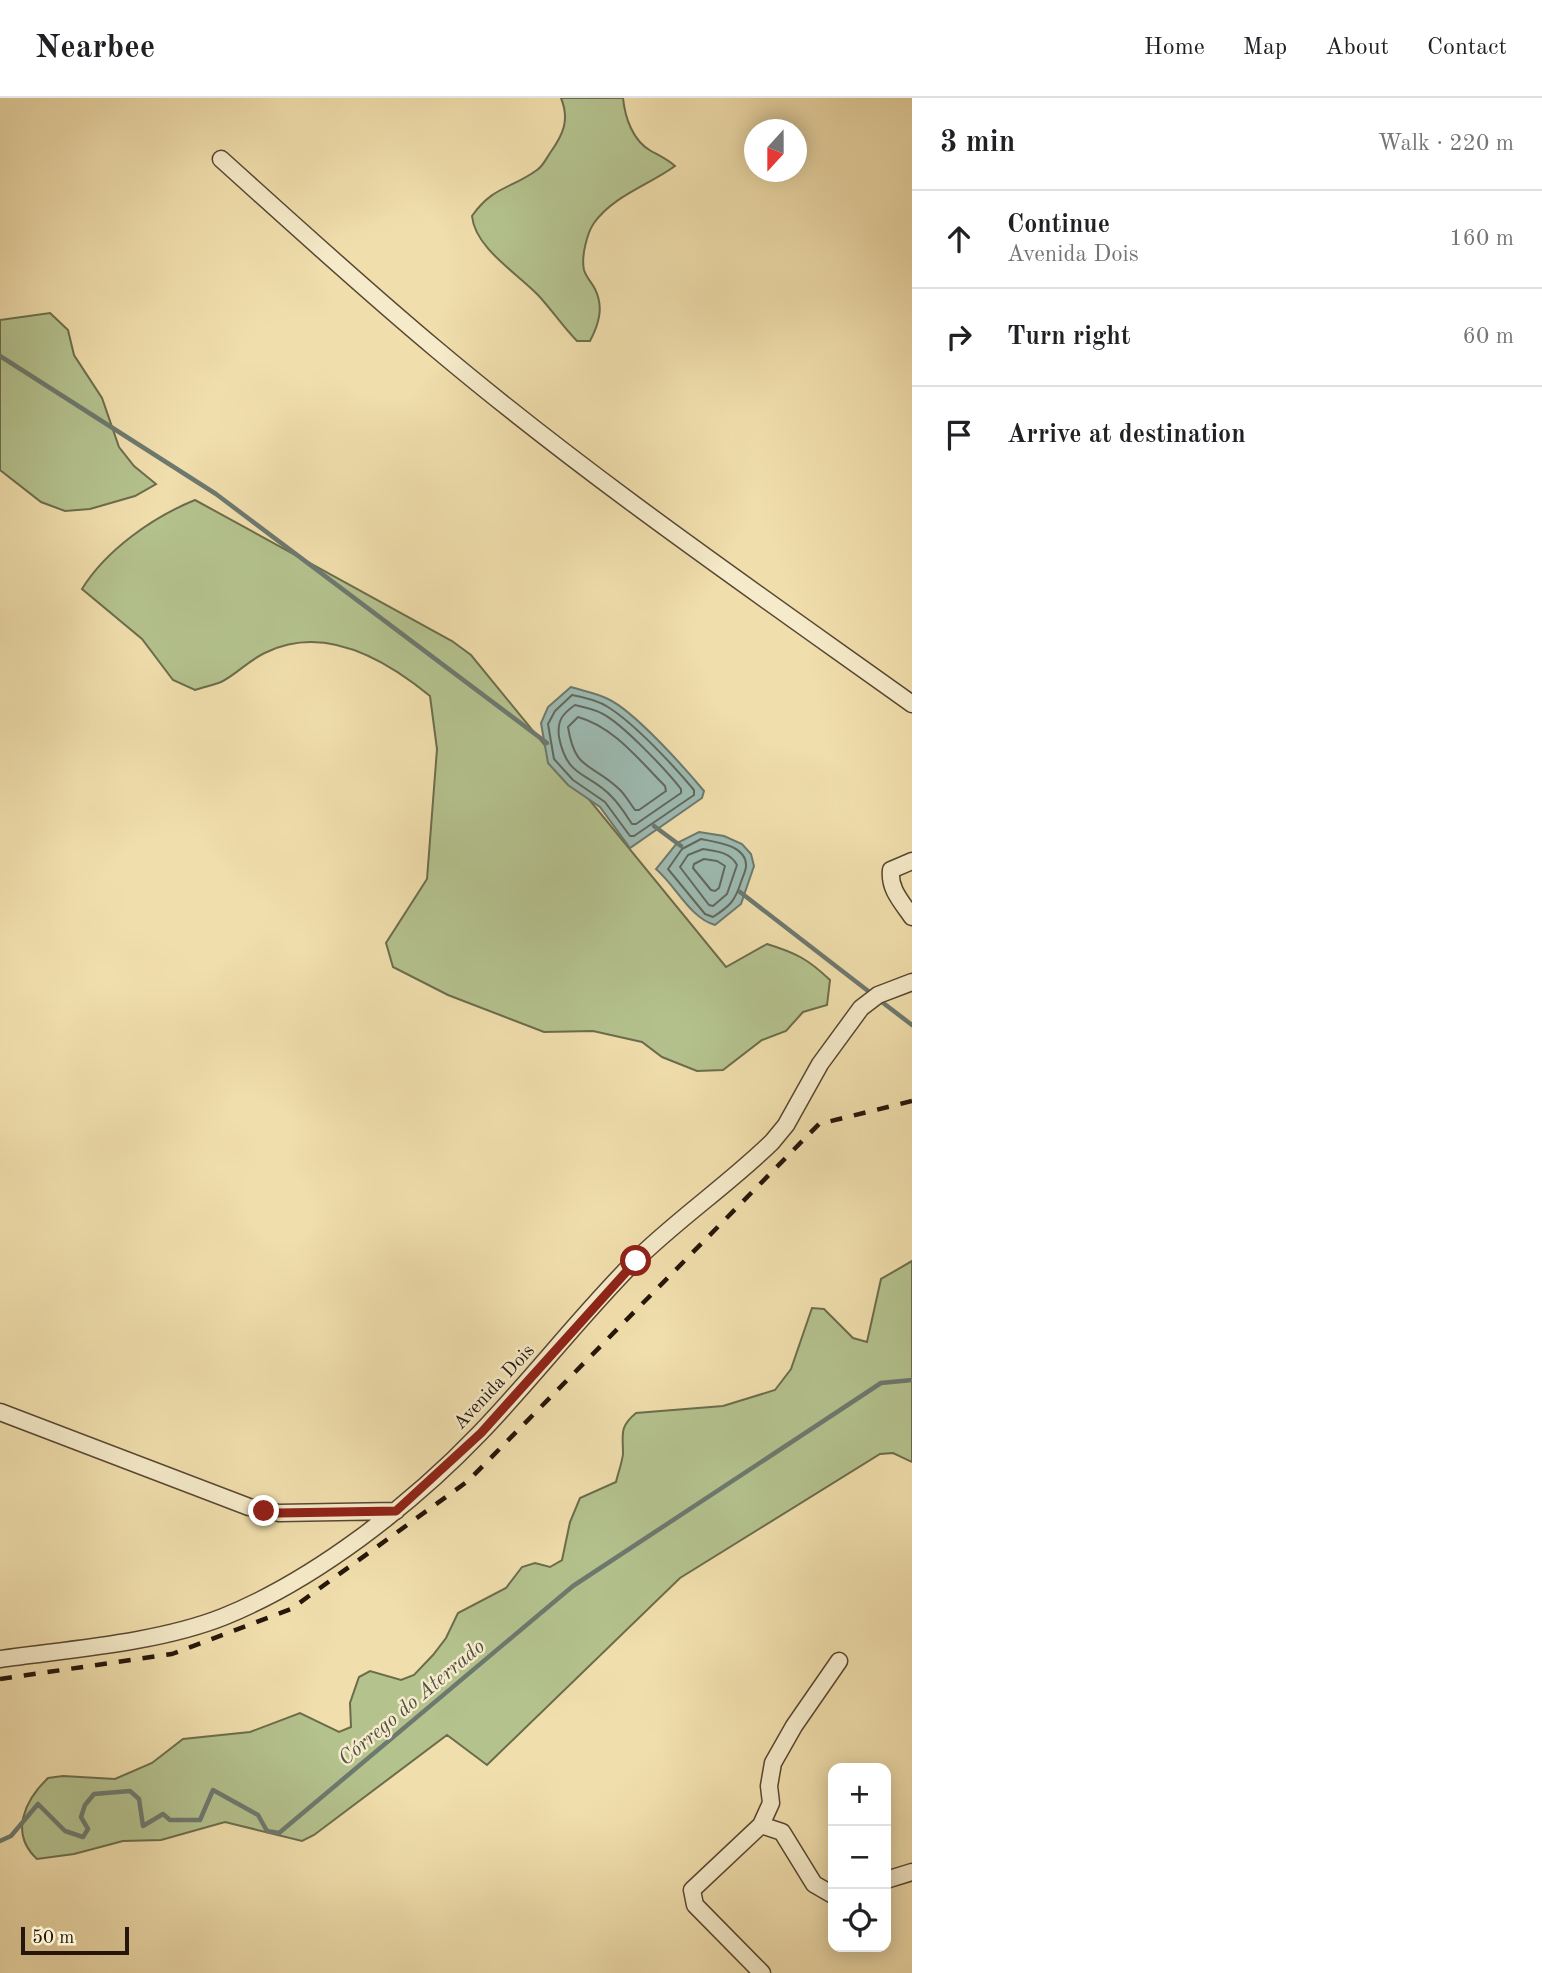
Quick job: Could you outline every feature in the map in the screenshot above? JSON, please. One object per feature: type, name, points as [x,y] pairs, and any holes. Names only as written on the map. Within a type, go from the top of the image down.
[{"type":"street","points":[[221,159],[447,358],[639,508],[912,704]]},
{"type":"street","points":[[912,860],[891,870],[890,876],[890,885],[912,917]]},
{"type":"street","name":"Avenida Dois","points":[[0,1659],[145,1638],[221,1618],[299,1579],[396,1511],[481,1433],[636,1261],[772,1142],[786,1125],[820,1064],[874,997],[912,982]]},
{"type":"street","points":[[0,1412],[256,1509],[279,1513],[396,1511]]},
{"type":"street","points":[[762,1973],[695,1905],[692,1891],[761,1825],[771,1803],[769,1786],[774,1763],[800,1716],[839,1661]]},
{"type":"street","points":[[761,1825],[782,1832],[814,1884],[828,1892]]},
{"type":"street","points":[[891,1878],[912,1872]]},
{"type":"green space","points":[[561,98],[623,98],[628,121],[639,141],[675,166],[611,205],[591,227],[585,245],[583,265],[598,296],[600,309],[590,341],[577,341],[538,295],[498,259],[481,239],[472,216],[495,193],[528,176],[543,164],[564,127],[565,113]]},
{"type":"green space","points":[[50,313],[68,330],[74,355],[102,398],[119,447],[134,466],[156,484],[135,496],[90,509],[65,511],[41,502],[0,470],[0,320]]},
{"type":"green space","points":[[195,500],[452,641],[471,655],[726,967],[767,944],[786,950],[808,962],[830,980],[827,1005],[803,1012],[786,1031],[762,1040],[723,1070],[697,1071],[662,1057],[642,1042],[593,1031],[544,1032],[448,995],[393,967],[386,943],[427,879],[437,749],[430,696],[374,658],[332,644],[311,642],[289,644],[267,652],[221,682],[195,690],[173,680],[142,639],[82,589],[104,561],[132,536],[147,525]]},
{"type":"green space","points":[[912,1261],[912,1462],[893,1453],[880,1454],[680,1578],[487,1765],[447,1735],[314,1835],[302,1841],[225,1822],[161,1840],[123,1841],[74,1854],[37,1859],[28,1849],[22,1828],[23,1817],[33,1796],[48,1778],[63,1776],[115,1779],[152,1763],[183,1739],[250,1732],[300,1713],[339,1732],[351,1727],[350,1703],[359,1677],[370,1671],[401,1680],[414,1675],[446,1638],[458,1613],[506,1588],[522,1567],[535,1563],[550,1567],[562,1560],[570,1522],[580,1498],[616,1482],[623,1454],[623,1431],[636,1413],[723,1406],[775,1390],[791,1369],[812,1308],[824,1309],[853,1338],[867,1342],[881,1279]]},
{"type":"water","points":[[571,687],[604,697],[631,715],[658,740],[704,791],[702,798],[630,848],[600,807],[568,785],[548,763],[541,723],[548,707]]},
{"type":"water","points":[[699,832],[724,836],[742,844],[751,854],[754,866],[741,904],[715,925],[698,916],[656,869],[677,843]]},
{"type":"waterway","points":[[0,356],[216,494],[547,743]]},
{"type":"waterway","points":[[654,826],[681,846]]},
{"type":"waterway","points":[[740,892],[872,994]]},
{"type":"waterway","points":[[878,999],[912,1025]]},
{"type":"waterway","name":"Córrego do Aterrado","points":[[0,1841],[11,1836],[38,1804],[65,1831],[83,1837],[88,1829],[81,1817],[85,1805],[94,1794],[130,1791],[139,1799],[143,1826],[163,1814],[170,1820],[200,1820],[213,1790],[258,1815],[267,1831],[279,1833],[573,1586],[881,1383],[912,1380]]},
{"type":"railway","points":[[0,1679],[172,1654],[291,1609],[468,1481],[819,1124],[912,1101]]},
{"type":"route","points":[[264,1511],[396,1511],[481,1433],[636,1261]]}]
